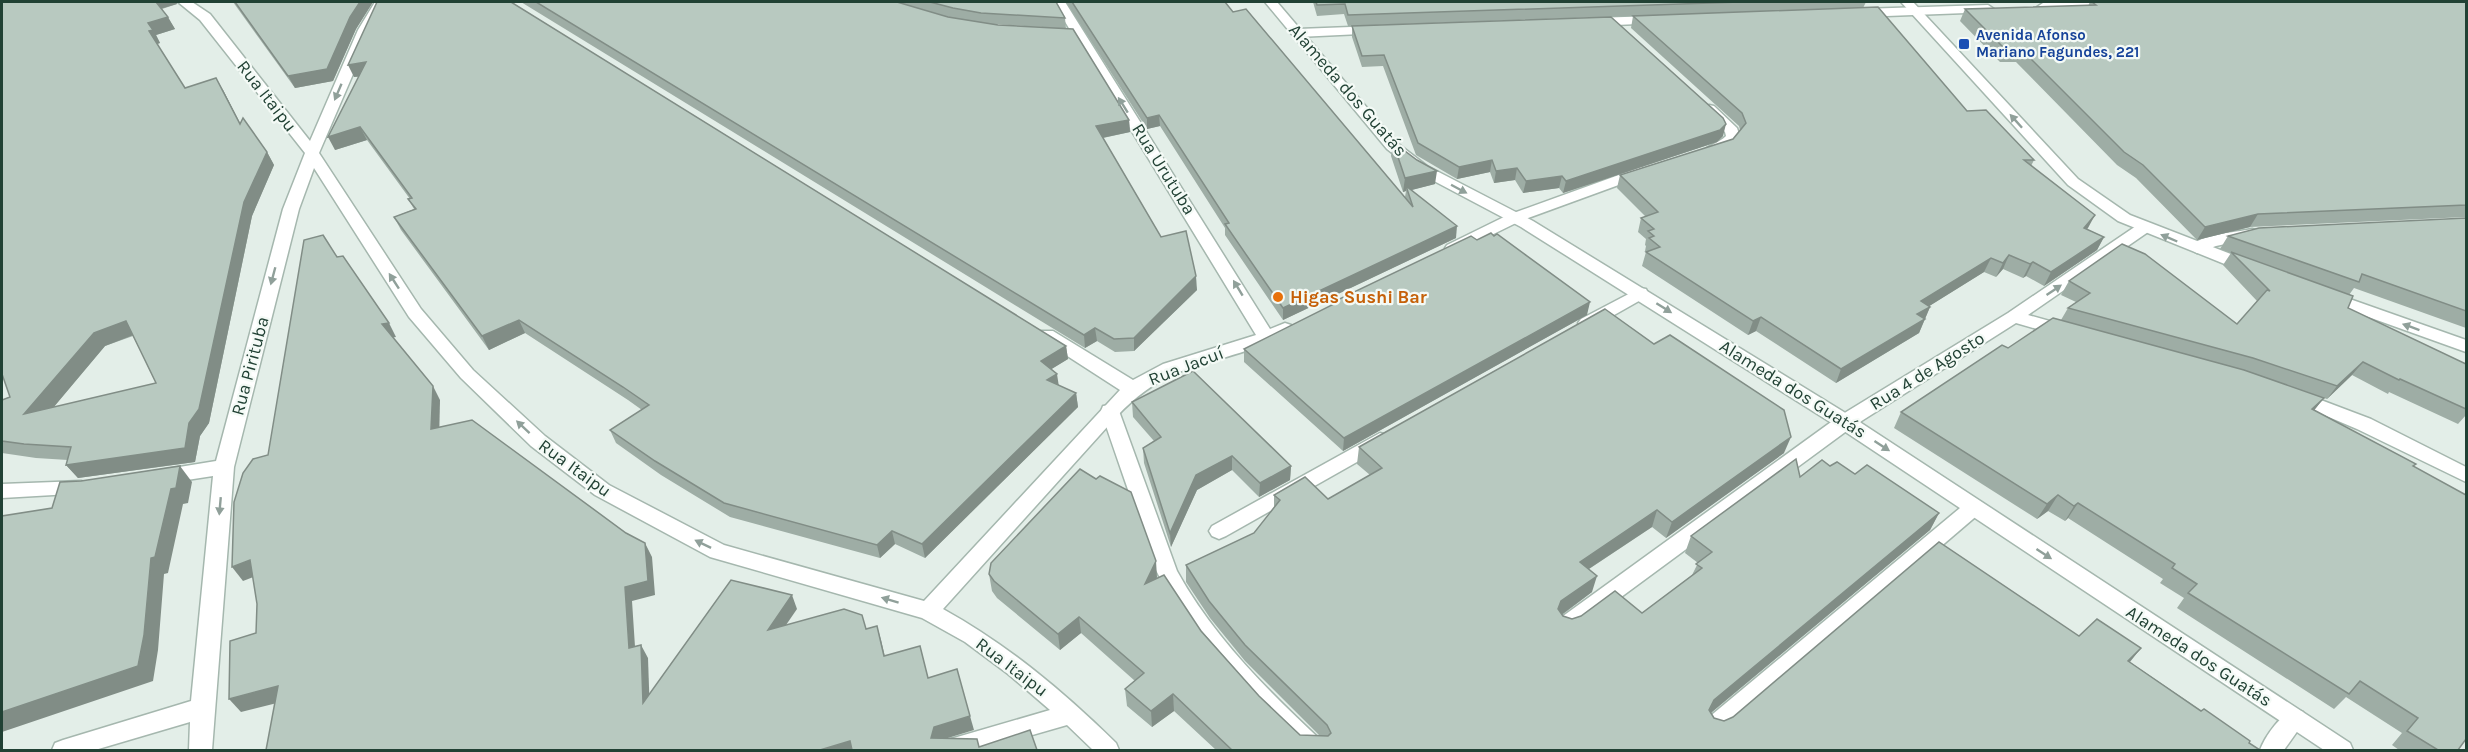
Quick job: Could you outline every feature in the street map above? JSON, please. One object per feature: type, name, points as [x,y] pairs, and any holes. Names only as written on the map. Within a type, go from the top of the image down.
[{"type":"street","name":"Rua Itaipu","points":[[184,2],[205,17],[312,153],[415,313],[467,374],[538,441],[602,490],[717,551],[928,611],[973,636],[1016,667],[1071,714],[1108,750]]},
{"type":"street","name":"Rua Pirituba","points":[[200,750],[224,467],[291,209],[312,153],[365,30],[381,2]]},
{"type":"street","name":"Rua Urutuba","points":[[1059,2],[1073,35],[1224,264],[1267,338]]},
{"type":"street","name":"Alameda dos Guatás","points":[[1271,2],[1392,146],[1407,159],[1514,218],[1640,293],[1845,422],[2342,750]]},
{"type":"street","points":[[2034,8],[2128,4]]},
{"type":"street","points":[[1912,7],[2073,182],[2124,218],[2262,272]]},
{"type":"street","points":[[1846,14],[1912,7],[1999,9]]},
{"type":"street","points":[[1578,23],[1671,20]]},
{"type":"street","points":[[1612,21],[1630,37]]},
{"type":"street","points":[[1298,33],[1392,29]]},
{"type":"street","points":[[1701,101],[1732,131],[1733,137],[1723,147],[1702,154]]},
{"type":"street","points":[[1439,254],[1514,218],[1659,167]]},
{"type":"street","name":"Rua 4 de Agosto","points":[[1567,626],[1845,422],[2014,317],[2145,227]]},
{"type":"street","points":[[2197,248],[2232,237],[2273,233]]},
{"type":"street","points":[[2316,292],[2466,346]]},
{"type":"street","points":[[1568,333],[1640,293]]},
{"type":"street","points":[[2014,317],[2081,335]]},
{"type":"street","name":"Rua Jacuí","points":[[928,611],[1110,411],[1133,389],[1190,361],[1267,338],[1300,322]]},
{"type":"street","points":[[1033,326],[1133,389]]},
{"type":"street","points":[[2278,391],[2364,424],[2466,476]]},
{"type":"street","points":[[1110,411],[1167,572],[1178,595],[1199,625],[1273,710],[1316,750]]},
{"type":"street","points":[[1219,531],[1394,432]]},
{"type":"street","points":[[141,480],[224,467]]},
{"type":"street","points":[[2,491],[28,492],[106,485]]},
{"type":"street","points":[[1716,724],[1973,507]]},
{"type":"street","points":[[63,750],[202,708]]},
{"type":"street","points":[[947,750],[1071,714]]},
{"type":"street","points":[[2271,750],[2295,719]]},
{"type":"building","points":[[2,2],[156,2],[168,17],[148,23],[153,30],[149,31],[185,88],[216,78],[240,124],[243,118],[267,152],[244,202],[199,409],[189,423],[185,448],[66,465],[71,447],[2,441],[2,400],[10,397],[2,374]],"holes":[[[126,321],[156,383],[24,414],[94,333]]]},
{"type":"building","points":[[235,2],[360,2],[350,17],[327,69],[288,76]]},
{"type":"building","points":[[377,2],[511,2],[1066,346],[1041,361],[1057,374],[1047,380],[1076,393],[922,544],[892,531],[877,545],[724,503],[655,461],[610,430],[649,405],[623,387],[519,320],[482,336],[394,217],[416,209],[408,199],[412,198],[360,127],[328,137],[366,62],[348,65]]},
{"type":"building","points":[[536,2],[897,2],[948,17],[998,25],[1073,29],[1129,120],[1096,126],[1161,237],[1186,231],[1196,276],[1134,338],[1114,339],[1095,328],[1084,335]]},
{"type":"building","points":[[930,2],[1056,2],[1065,18],[981,13]]},
{"type":"building","points":[[1072,2],[1225,2],[1233,12],[1246,9],[1413,207],[1406,186],[1457,226],[1283,308],[1225,224],[1229,223],[1159,115],[1147,118]]},
{"type":"building","points":[[1316,2],[1740,2],[1348,15],[1345,4],[1317,5]]},
{"type":"building","points":[[2092,2],[2466,2],[2466,205],[2258,214],[2205,227],[2143,165],[2124,152],[2021,49],[2006,50],[1965,9],[2096,5]]},
{"type":"building","points":[[1878,7],[1967,111],[1986,110],[2034,160],[2024,160],[2095,215],[2084,228],[2104,237],[2051,272],[2033,262],[2030,264],[2009,255],[2003,263],[1991,258],[1921,301],[1930,307],[1917,314],[1925,319],[1841,369],[1761,317],[1753,321],[1646,252],[1660,247],[1649,238],[1654,236],[1648,231],[1654,229],[1641,218],[1658,212],[1620,175],[1733,139],[1746,123],[1742,113],[1633,16]]},
{"type":"building","points":[[1611,17],[1723,118],[1726,124],[1720,130],[1566,181],[1562,176],[1526,181],[1517,168],[1496,171],[1492,160],[1459,167],[1418,143],[1384,55],[1362,56],[1352,26]]},
{"type":"building","points":[[1393,142],[1417,160],[1437,171],[1405,178]]},
{"type":"building","points":[[2466,218],[2466,311],[2362,274],[2359,282],[2228,236],[2259,228]]},
{"type":"building","points":[[1491,233],[1494,236],[1497,234],[1590,302],[1344,438],[1244,349],[1332,305],[1331,303],[1471,236],[1477,240]]},
{"type":"building","points":[[323,235],[337,257],[343,256],[389,323],[382,324],[433,386],[431,429],[472,420],[626,533],[645,543],[648,581],[625,587],[629,648],[641,645],[643,703],[731,580],[792,595],[768,630],[844,609],[862,615],[866,629],[877,626],[884,656],[920,646],[928,678],[957,669],[970,716],[934,727],[931,738],[977,739],[979,747],[1030,730],[1037,750],[852,750],[850,741],[820,750],[266,750],[278,686],[229,699],[230,641],[256,633],[257,604],[250,560],[232,567],[234,502],[243,473],[253,459],[268,455],[304,240]]},
{"type":"building","points":[[2122,244],[2145,254],[2237,324],[2267,290],[2270,291],[2231,252],[2353,296],[2348,308],[2466,364],[2466,409],[2363,362],[2337,386],[2253,358],[2068,308],[2090,293],[2069,281]]},
{"type":"building","points":[[1605,309],[1654,344],[1670,335],[1784,410],[1791,437],[1672,522],[1657,510],[1580,562],[1597,576],[1561,601],[1558,609],[1563,616],[1572,619],[1581,616],[1615,591],[1642,613],[1702,568],[1696,564],[1712,552],[1691,536],[1796,459],[1800,477],[1822,460],[1830,466],[1837,462],[1855,474],[1867,465],[1939,513],[1714,700],[1709,710],[1714,718],[1724,721],[1733,717],[1939,542],[2079,636],[2097,619],[2141,648],[2128,661],[2201,711],[2204,709],[2260,750],[1232,750],[1173,694],[1151,711],[1125,689],[1144,673],[1079,617],[1058,634],[994,581],[989,574],[991,563],[1080,469],[1096,479],[1100,476],[1131,492],[1156,561],[1145,584],[1164,575],[1201,631],[1259,696],[1300,735],[1328,736],[1331,733],[1327,725],[1245,645],[1209,601],[1186,565],[1254,533],[1280,500],[1274,495],[1305,477],[1328,499],[1382,468],[1359,447]]},
{"type":"building","points":[[2053,318],[2244,370],[2324,398],[2312,409],[2416,464],[2413,466],[2466,495],[2466,739],[2458,750],[2438,750],[2407,731],[2418,718],[2360,681],[2349,694],[2188,593],[2197,584],[2172,568],[2175,564],[2078,503],[2074,506],[2058,495],[2047,504],[1901,412],[2002,345],[2008,348]]},
{"type":"building","points":[[1193,371],[1291,466],[1260,483],[1232,456],[1196,475],[1170,533],[1143,448],[1161,437],[1132,402]]},
{"type":"building","points":[[180,466],[176,488],[171,489],[155,557],[151,558],[144,635],[138,666],[2,712],[2,516],[52,508],[60,482]]},
{"type":"place","name":"Avenida Afonso Mariano Fagundes, 221","points":[[1964,44]]},
{"type":"place","name":"Higas Sushi Bar","points":[[1278,297]]}]
